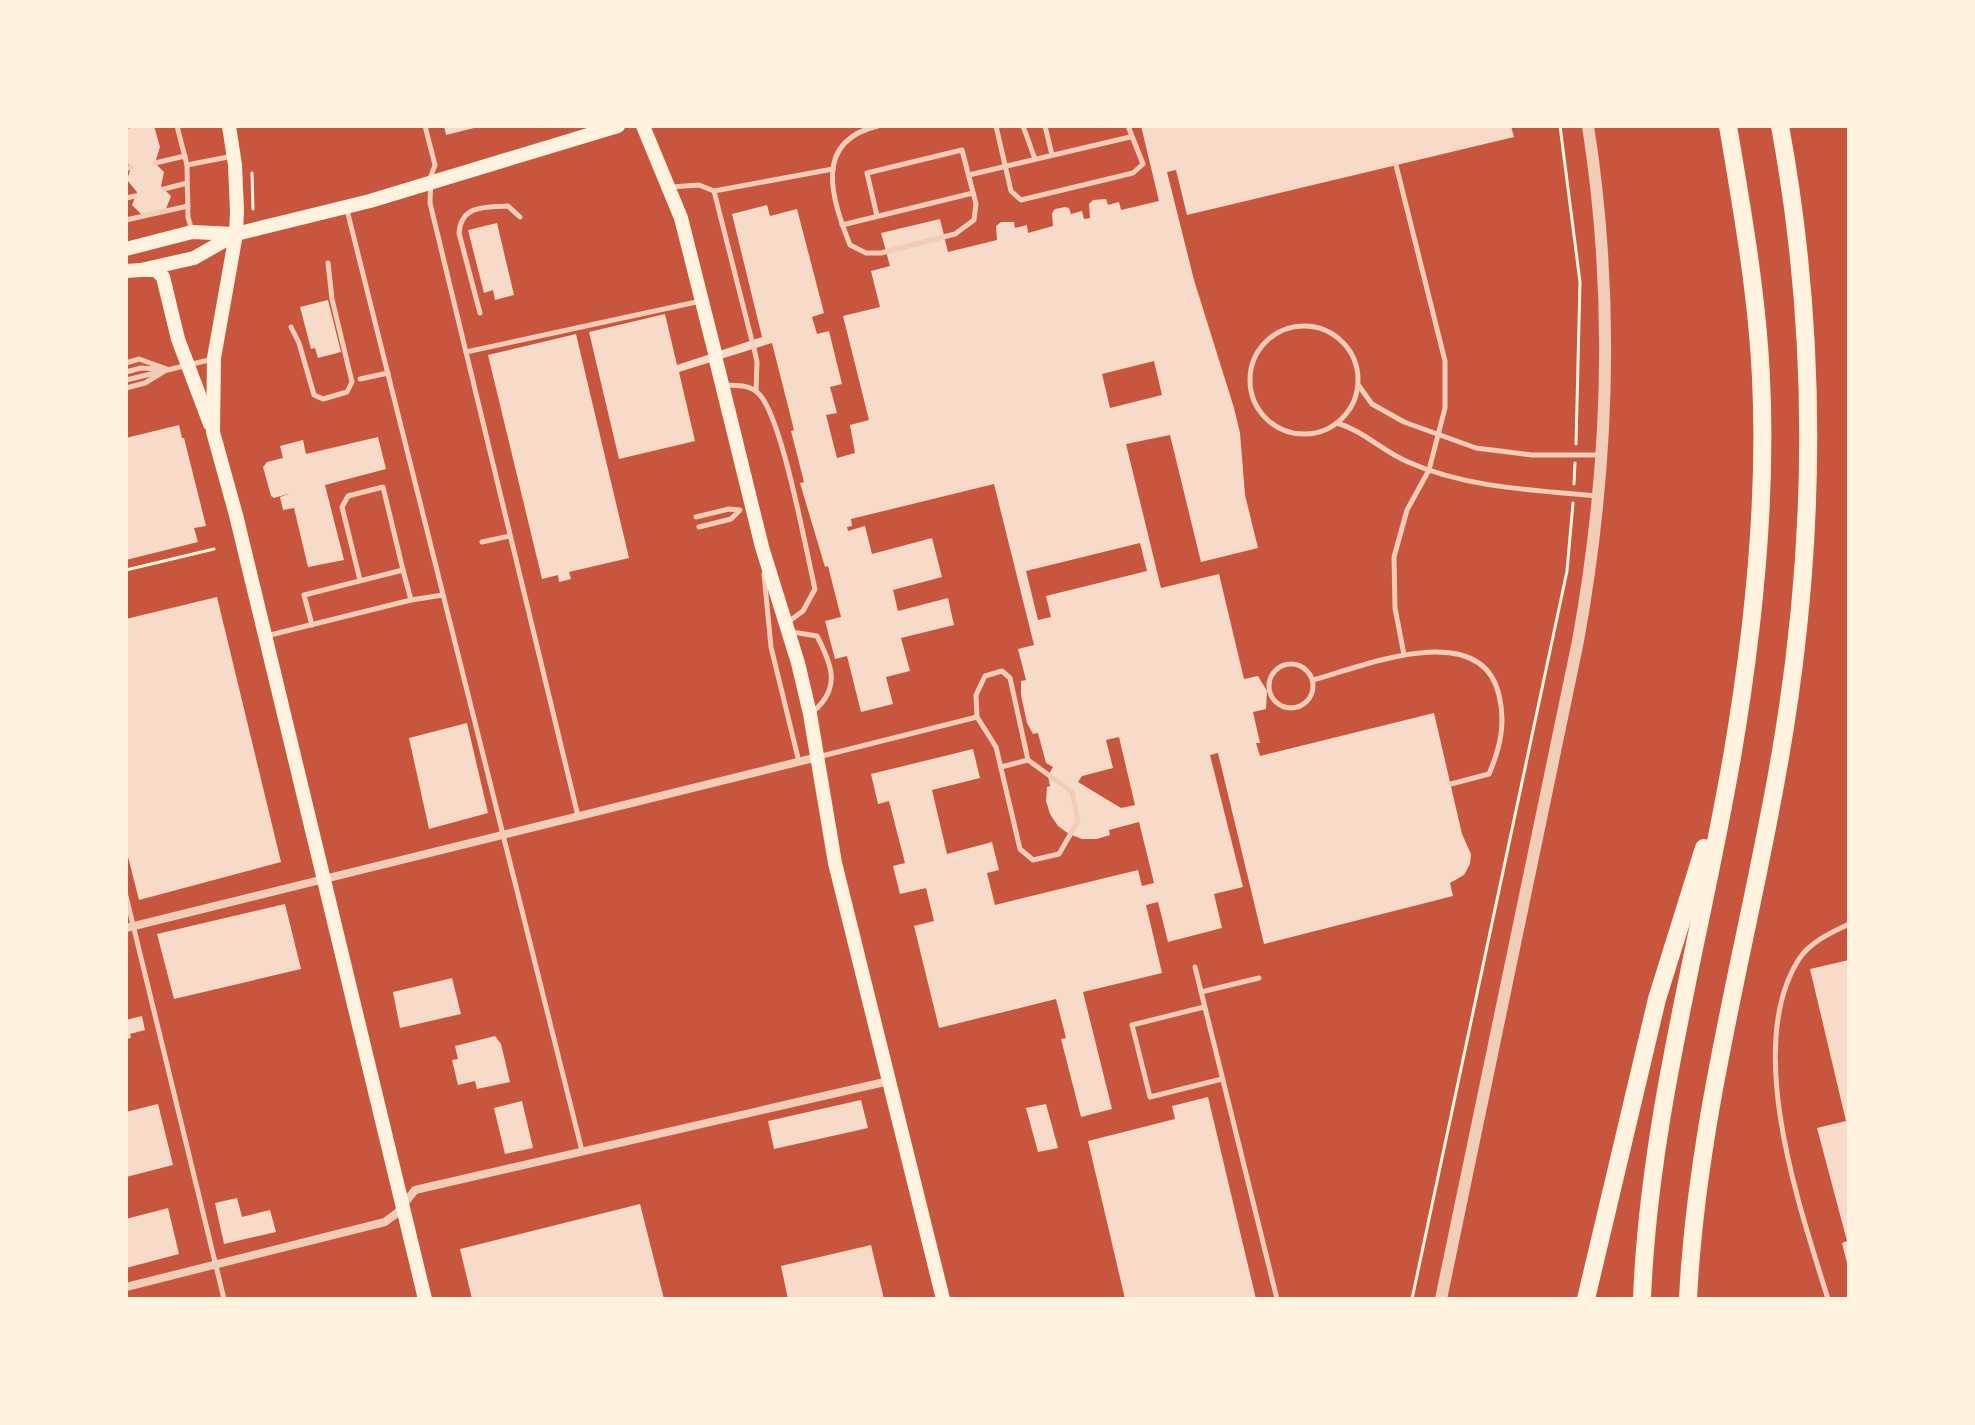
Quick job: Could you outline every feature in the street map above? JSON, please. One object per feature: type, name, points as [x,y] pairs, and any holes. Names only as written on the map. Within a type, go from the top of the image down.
[{"type":"highway","points":[[1642,1299],[1646,1229],[1661,1126],[1743,688],[1758,536],[1763,429],[1757,325],[1728,126]]},
{"type":"highway","points":[[1688,1299],[1700,1164],[1779,763],[1795,660],[1804,562],[1808,455],[1805,340],[1795,224],[1780,126]]},
{"type":"highway","points":[[1586,1299],[1657,999],[1732,758]]},
{"type":"main road","points":[[213,432],[214,358],[236,234],[238,200],[229,126]]},
{"type":"main road","points":[[126,249],[192,232],[236,234],[347,207],[618,126]]},
{"type":"main road","points":[[643,126],[681,218],[716,356],[746,509],[788,627],[810,714],[835,863],[943,1299]]},
{"type":"main road","points":[[133,270],[194,258],[236,234]]},
{"type":"main road","points":[[133,270],[156,270],[163,277],[178,339],[213,432],[266,636],[425,1299]]},
{"type":"street","points":[[1441,1299],[1578,641],[1599,496],[1606,353],[1605,291],[1598,198],[1588,126]]},
{"type":"street","points":[[130,927],[818,757]]},
{"type":"street","points":[[126,1287],[385,1222],[415,1190],[889,1081]]},
{"type":"lane","points":[[177,126],[187,165],[192,232]]},
{"type":"lane","points":[[425,126],[435,165],[430,203],[578,816]]},
{"type":"lane","points":[[877,216],[867,173],[962,150],[976,204],[974,220],[955,234],[881,253],[866,253],[850,245],[831,178],[835,155],[846,138],[878,126]]},
{"type":"lane","points":[[996,126],[1011,191],[1021,200],[1133,173],[1143,164],[1128,126]]},
{"type":"lane","points":[[1023,126],[1035,159]]},
{"type":"lane","points":[[1045,126],[1052,155]]},
{"type":"lane","points":[[969,175],[1130,137]]},
{"type":"lane","points":[[155,163],[185,156]]},
{"type":"lane","points":[[187,165],[234,156]]},
{"type":"lane","points":[[1396,165],[1445,361],[1445,408],[1429,470],[1407,510],[1394,557],[1395,608],[1404,655]]},
{"type":"lane","points":[[670,187],[699,185],[714,191],[833,169]]},
{"type":"lane","points":[[164,189],[187,183]]},
{"type":"lane","points":[[714,191],[752,341]]},
{"type":"lane","points":[[842,225],[973,193]]},
{"type":"lane","points":[[126,198],[135,196]]},
{"type":"lane","points":[[126,220],[188,206]]},
{"type":"lane","points":[[480,313],[459,233],[460,220],[466,213],[508,206],[520,217]]},
{"type":"lane","points":[[347,207],[582,1152]]},
{"type":"lane","points":[[291,327],[299,343],[314,395],[323,399],[347,392],[352,382],[332,299],[328,263]]},
{"type":"lane","points":[[466,352],[511,346],[702,300]]},
{"type":"lane","points":[[1289,328],[1314,328],[1338,338],[1349,351],[1356,367],[1358,384],[1348,412],[1337,423],[1322,431],[1305,434],[1288,432],[1272,424],[1260,412],[1252,397],[1249,380],[1252,363],[1273,335],[1289,328]]},
{"type":"lane","points":[[754,348],[756,391]]},
{"type":"lane","points":[[126,380],[214,358]]},
{"type":"lane","points":[[126,363],[139,359],[168,369]]},
{"type":"lane","points":[[126,372],[141,368],[168,369]]},
{"type":"lane","points":[[126,388],[145,383],[168,369]]},
{"type":"lane","points":[[360,379],[388,373]]},
{"type":"lane","points":[[1358,384],[1372,404],[1404,422],[1476,448],[1532,455],[1603,455]]},
{"type":"lane","points":[[722,385],[749,387],[756,391],[771,413],[785,459],[815,589],[803,611],[788,627],[817,636],[826,654],[833,687],[825,701],[810,714]]},
{"type":"lane","points":[[1337,423],[1354,428],[1405,461],[1429,470],[1489,486],[1599,496]]},
{"type":"lane","points":[[360,580],[342,507],[348,496],[383,487],[411,600]]},
{"type":"lane","points":[[696,517],[729,509],[746,509]]},
{"type":"lane","points":[[699,527],[731,519],[746,509]]},
{"type":"lane","points":[[482,542],[510,536]]},
{"type":"lane","points":[[762,547],[771,647],[799,762]]},
{"type":"lane","points":[[312,625],[304,595],[403,570]]},
{"type":"lane","points":[[266,636],[443,595]]},
{"type":"lane","points":[[1313,680],[1404,655],[1449,650],[1476,659],[1496,681],[1503,710],[1501,745],[1489,774],[1451,784]]},
{"type":"lane","points":[[1284,664],[1305,668],[1313,680],[1314,688],[1307,701],[1295,708],[1280,705],[1270,694],[1273,673],[1284,664]]},
{"type":"lane","points":[[1002,671],[1010,678],[1028,760],[1072,792],[1078,821],[1059,854],[1033,860],[1020,849],[996,747],[977,717],[976,695],[985,676],[1002,671]]},
{"type":"lane","points":[[818,757],[977,717]]},
{"type":"lane","points":[[1001,767],[1028,760]]},
{"type":"lane","points":[[126,896],[130,927],[224,1299]]},
{"type":"lane","points":[[1828,1299],[1802,1212],[1780,1120],[1777,1036],[1784,989],[1801,956],[1828,933],[1849,924]]},
{"type":"lane","points":[[1195,967],[1277,1299]]},
{"type":"lane","points":[[1201,992],[1259,978]]},
{"type":"lane","points":[[1204,1007],[1132,1025],[1150,1097],[1222,1079]]},
{"type":"path","points":[[1412,1299],[1567,571],[1576,455],[1580,282],[1560,126]]},
{"type":"path","points":[[251,165],[254,203],[251,231]]},
{"type":"path","points":[[126,570],[214,549]]},
{"type":"building","points":[[154,126],[160,147],[155,163],[164,172],[161,186],[171,196],[166,209],[142,215],[132,205],[137,192],[127,180],[131,167],[126,162],[126,129]]},
{"type":"building","points":[[444,126],[478,126],[478,127],[446,135]]},
{"type":"building","points":[[1141,126],[1511,126],[1514,137],[1187,215],[1176,170],[1167,172],[1194,280],[1234,408],[1240,433],[1245,495],[1258,548],[1201,562],[1170,435],[1126,444],[1161,588],[1219,574],[1244,679],[1258,676],[1267,691],[1266,709],[1253,712],[1260,756],[1434,713],[1462,834],[1471,854],[1464,875],[1450,883],[1453,896],[1264,944],[1218,753],[1210,755],[1243,887],[1214,894],[1222,928],[1168,942],[1158,902],[1146,905],[1162,973],[1083,992],[1112,1109],[1081,1117],[1061,1039],[1066,1038],[1056,999],[939,1028],[914,926],[934,921],[926,888],[900,894],[893,866],[905,863],[889,801],[878,804],[871,774],[973,749],[980,778],[932,790],[947,854],[992,842],[999,870],[987,873],[995,905],[1138,870],[1142,886],[1154,883],[1139,822],[1109,830],[1110,835],[1097,839],[1082,839],[1058,826],[1050,814],[1046,801],[1047,787],[1050,786],[1048,776],[1053,767],[1046,763],[1038,733],[1033,734],[1027,723],[1021,695],[1021,681],[1026,680],[1018,649],[1034,645],[994,484],[851,519],[852,526],[847,527],[848,531],[865,526],[872,554],[932,538],[942,577],[893,590],[898,611],[948,598],[954,625],[901,638],[910,671],[886,677],[893,704],[861,712],[847,656],[835,659],[825,621],[841,617],[828,566],[825,567],[800,483],[804,482],[791,431],[794,430],[772,343],[679,372],[695,441],[619,459],[589,332],[665,314],[677,365],[762,337],[732,214],[767,205],[770,216],[797,209],[824,313],[812,317],[817,334],[829,331],[842,384],[830,387],[837,413],[826,415],[837,458],[855,453],[850,425],[869,420],[843,316],[880,307],[871,271],[890,266],[881,233],[940,219],[948,252],[997,240],[996,226],[1001,222],[1014,222],[1015,228],[1027,225],[1028,233],[1053,226],[1052,213],[1055,209],[1069,208],[1071,214],[1082,211],[1084,219],[1090,218],[1089,204],[1093,200],[1106,199],[1108,205],[1119,202],[1121,210],[1159,201]],"holes":[[[1154,361],[1162,395],[1110,408],[1102,374]],[[1140,543],[1147,571],[1046,596],[1051,617],[1038,620],[1026,571]],[[1119,737],[1135,805],[1121,808],[1078,782],[1082,776],[1113,768],[1106,740]]]},
{"type":"building","points":[[497,223],[514,295],[495,300],[493,290],[484,293],[468,230]]},
{"type":"building","points":[[328,300],[341,352],[318,358],[315,348],[311,349],[300,307]]},
{"type":"building","points":[[576,334],[629,558],[569,572],[571,579],[559,582],[558,575],[542,579],[488,355]]},
{"type":"building","points":[[179,425],[206,526],[194,528],[198,542],[126,560],[126,438]]},
{"type":"building","points":[[378,437],[386,469],[325,485],[344,560],[308,567],[294,508],[283,510],[280,497],[291,493],[274,498],[271,496],[263,467],[267,462],[283,458],[280,446],[303,440],[306,454]]},
{"type":"building","points":[[217,597],[281,862],[139,900],[126,849],[126,619]]},
{"type":"building","points":[[467,723],[488,813],[429,829],[409,738]]},
{"type":"building","points":[[285,904],[301,969],[174,999],[157,934]]},
{"type":"building","points":[[1849,960],[1848,1267],[1842,1243],[1847,1241],[1817,1128],[1846,1121],[1810,969]]},
{"type":"building","points":[[452,978],[461,1014],[400,1028],[393,992]]},
{"type":"building","points":[[142,1016],[145,1030],[130,1034],[131,1038],[126,1039],[126,1020]]},
{"type":"building","points":[[495,1036],[501,1044],[510,1082],[477,1089],[475,1081],[458,1085],[452,1060],[458,1059],[455,1046]]},
{"type":"building","points":[[1208,1097],[1256,1299],[1125,1299],[1088,1141],[1175,1119],[1172,1106]]},
{"type":"building","points":[[861,1100],[868,1128],[774,1149],[768,1121]]},
{"type":"building","points":[[522,1101],[533,1148],[505,1154],[494,1108]]},
{"type":"building","points":[[158,1104],[173,1165],[126,1177],[126,1112]]},
{"type":"building","points":[[1046,1104],[1058,1148],[1038,1152],[1026,1108]]},
{"type":"building","points":[[237,1198],[242,1217],[270,1210],[276,1232],[224,1244],[215,1203]]},
{"type":"building","points":[[640,1204],[664,1299],[472,1299],[460,1249]]},
{"type":"building","points":[[168,1208],[179,1254],[126,1268],[126,1219]]},
{"type":"building","points":[[871,1245],[884,1299],[788,1299],[781,1266]]}]
